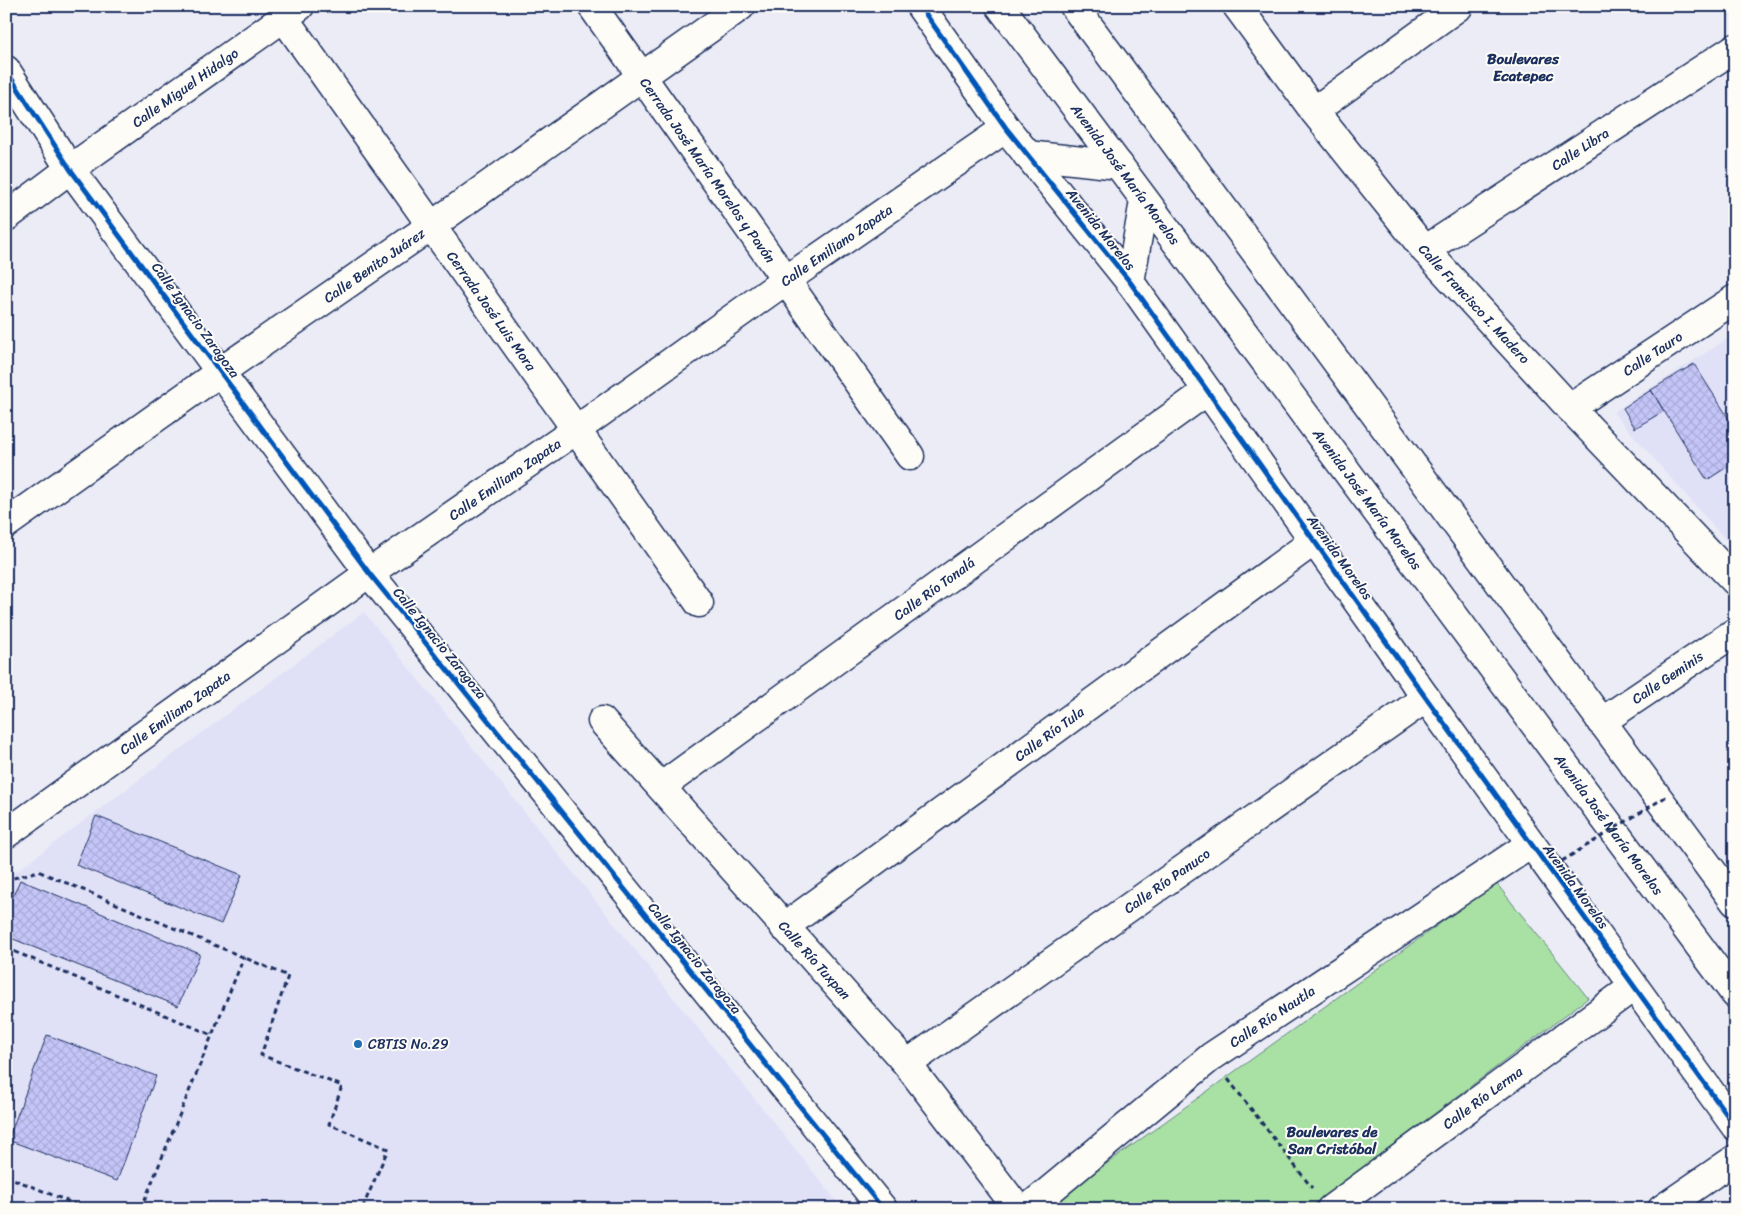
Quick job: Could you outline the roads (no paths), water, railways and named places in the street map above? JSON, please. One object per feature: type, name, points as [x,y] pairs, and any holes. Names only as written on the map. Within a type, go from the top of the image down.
[{"type":"street","name":"Cerrada José María Morelos y Pavón","points":[[592,6],[910,456]]},
{"type":"street","name":"Calle Benito Juárez","points":[[6,524],[741,6]]},
{"type":"street","name":"Avenida Morelos","points":[[920,6],[1026,155],[1130,282],[1426,698],[1735,1126]]},
{"type":"street","name":"Avenida José María Morelos","points":[[1000,6],[1735,994]]},
{"type":"street","points":[[1074,6],[1600,722],[1735,902]]},
{"type":"street","name":"Calle Francisco I. Madero","points":[[1237,6],[1314,111],[1424,250],[1570,408],[1735,581]]},
{"type":"street","points":[[1314,111],[1459,6]]},
{"type":"street","name":"Calle Miguel Hidalgo","points":[[6,217],[70,169],[292,12]]},
{"type":"street","name":"Cerrada José Luis Mora","points":[[292,12],[431,226],[699,603]]},
{"type":"street","name":"Calle Libra","points":[[1424,250],[1735,48]]},
{"type":"street","name":"Calle Ignacio Zaragoza","points":[[6,70],[70,169],[369,573],[883,1209]]},
{"type":"street","name":"Calle Emiliano Zapata","points":[[6,834],[369,573],[1006,128]]},
{"type":"street","points":[[1026,155],[1119,166]]},
{"type":"street","points":[[1130,282],[1144,201]]},
{"type":"street","name":"Calle Tauro","points":[[1570,408],[1735,299]]},
{"type":"street","name":"Calle Río Tonalá","points":[[662,786],[1207,391]]},
{"type":"street","name":"Calle Río Tula","points":[[784,927],[1314,541]]},
{"type":"street","name":"Calle Geminis","points":[[1600,722],[1735,632]]},
{"type":"street","name":"Calle Río Panuco","points":[[907,1064],[1426,698]]},
{"type":"street","name":"Calle Río Tuxpan","points":[[602,721],[662,786],[784,927],[907,1064],[1018,1209]]},
{"type":"street","name":"Calle Río Nautla","points":[[1027,1209],[1211,1057],[1531,844]]},
{"type":"street","name":"Calle Río Lerma","points":[[1324,1201],[1634,987]]},
{"type":"street","points":[[1662,1209],[1735,1160]]},
{"type":"place","name":"CBTIS No.29","points":[[358,1044]]},
{"type":"district","name":"Boulevares Ecatepec","points":[[1523,68]]},
{"type":"district","name":"Boulevares de San Cristóbal","points":[[1332,1140]]}]
